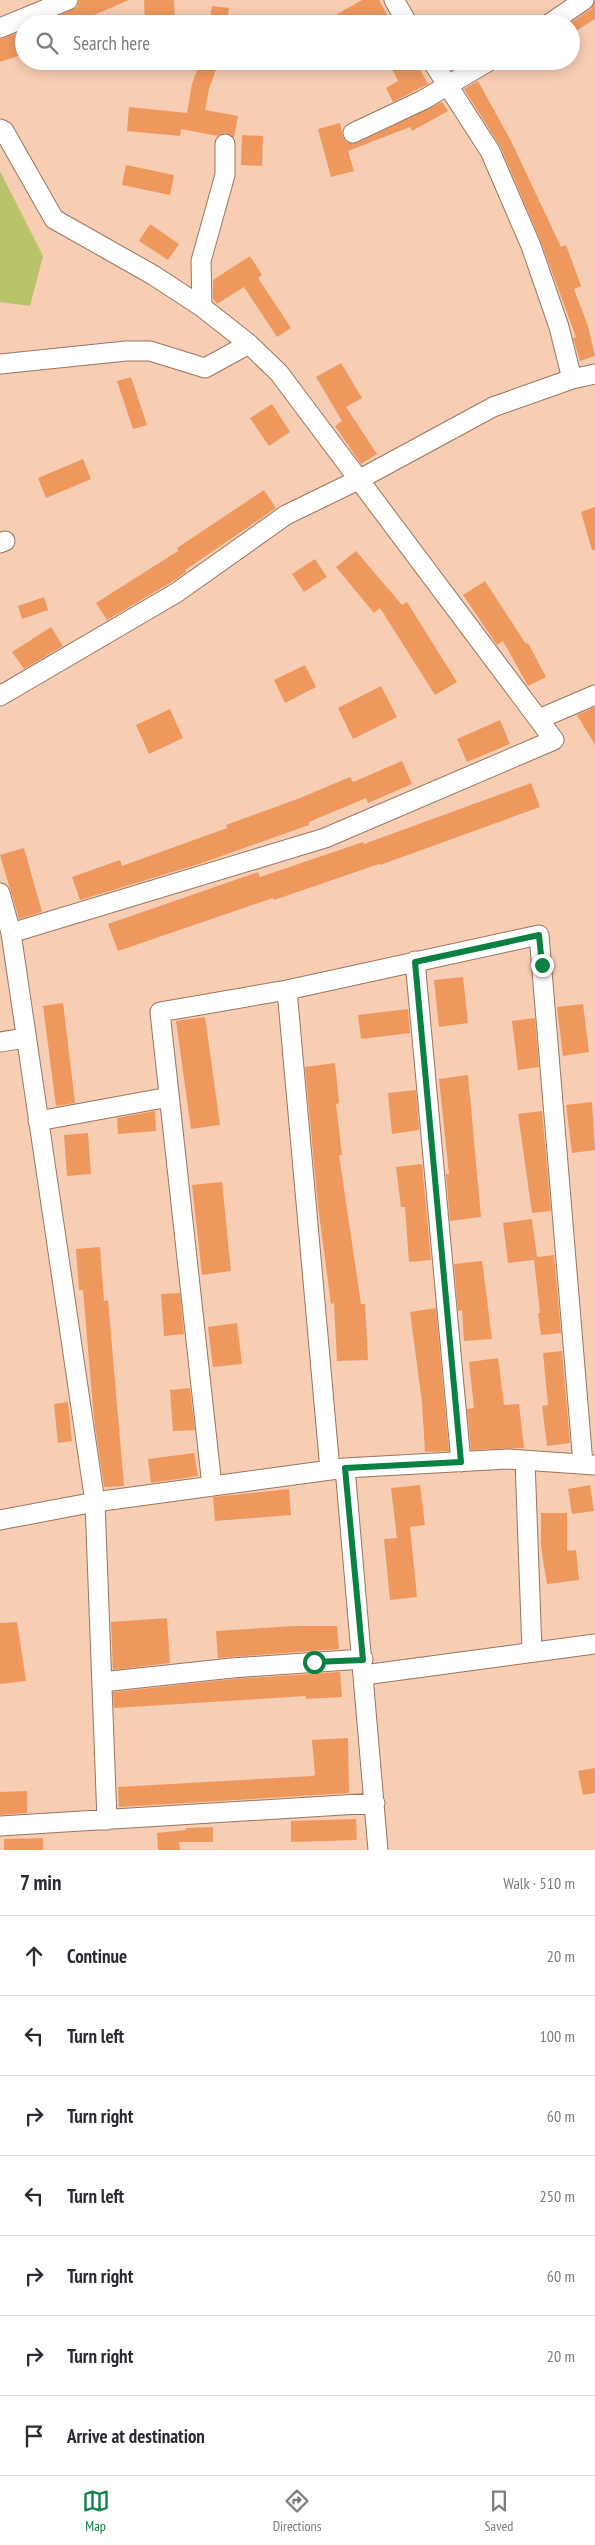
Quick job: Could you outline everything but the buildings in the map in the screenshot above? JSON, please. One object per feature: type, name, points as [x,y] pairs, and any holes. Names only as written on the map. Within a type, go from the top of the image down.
[{"type":"street","points":[[32,15],[68,0]]},
{"type":"street","points":[[394,0],[403,15]]},
{"type":"street","points":[[562,15],[584,0]]},
{"type":"street","points":[[0,28],[15,22]]},
{"type":"street","points":[[438,70],[490,151],[527,237],[559,327],[572,379]]},
{"type":"street","points":[[353,133],[474,70]]},
{"type":"street","points":[[0,129],[4,131],[54,219],[153,275],[202,307],[249,344],[279,373],[554,740],[324,838],[11,934]]},
{"type":"street","points":[[202,307],[200,261],[225,175],[225,144]]},
{"type":"street","points":[[0,364],[126,351],[150,351],[205,368],[249,344]]},
{"type":"street","points":[[0,696],[176,593],[286,515],[360,479],[493,407],[572,379],[595,374]]},
{"type":"street","points":[[539,720],[595,695]]},
{"type":"street","points":[[0,893],[11,934],[95,1502],[107,1820]]},
{"type":"street","points":[[0,1520],[95,1502],[338,1469],[525,1460],[589,1465],[539,935],[287,990],[160,1012],[212,1486]]},
{"type":"street","points":[[415,962],[461,1462]]},
{"type":"street","points":[[287,990],[338,1469],[364,1667],[378,1850]]},
{"type":"street","points":[[0,1042],[25,1038]]},
{"type":"street","points":[[38,1121],[169,1096]]},
{"type":"street","points":[[525,1460],[532,1651]]},
{"type":"street","points":[[102,1682],[232,1668],[364,1667],[595,1644]]},
{"type":"street","points":[[0,1826],[375,1803]]},
{"type":"green space","points":[[0,171],[43,256],[30,306],[0,302]]},
{"type":"route","points":[[314,1662],[363,1660],[345,1468],[461,1462],[415,962],[539,935],[542,965]]}]
